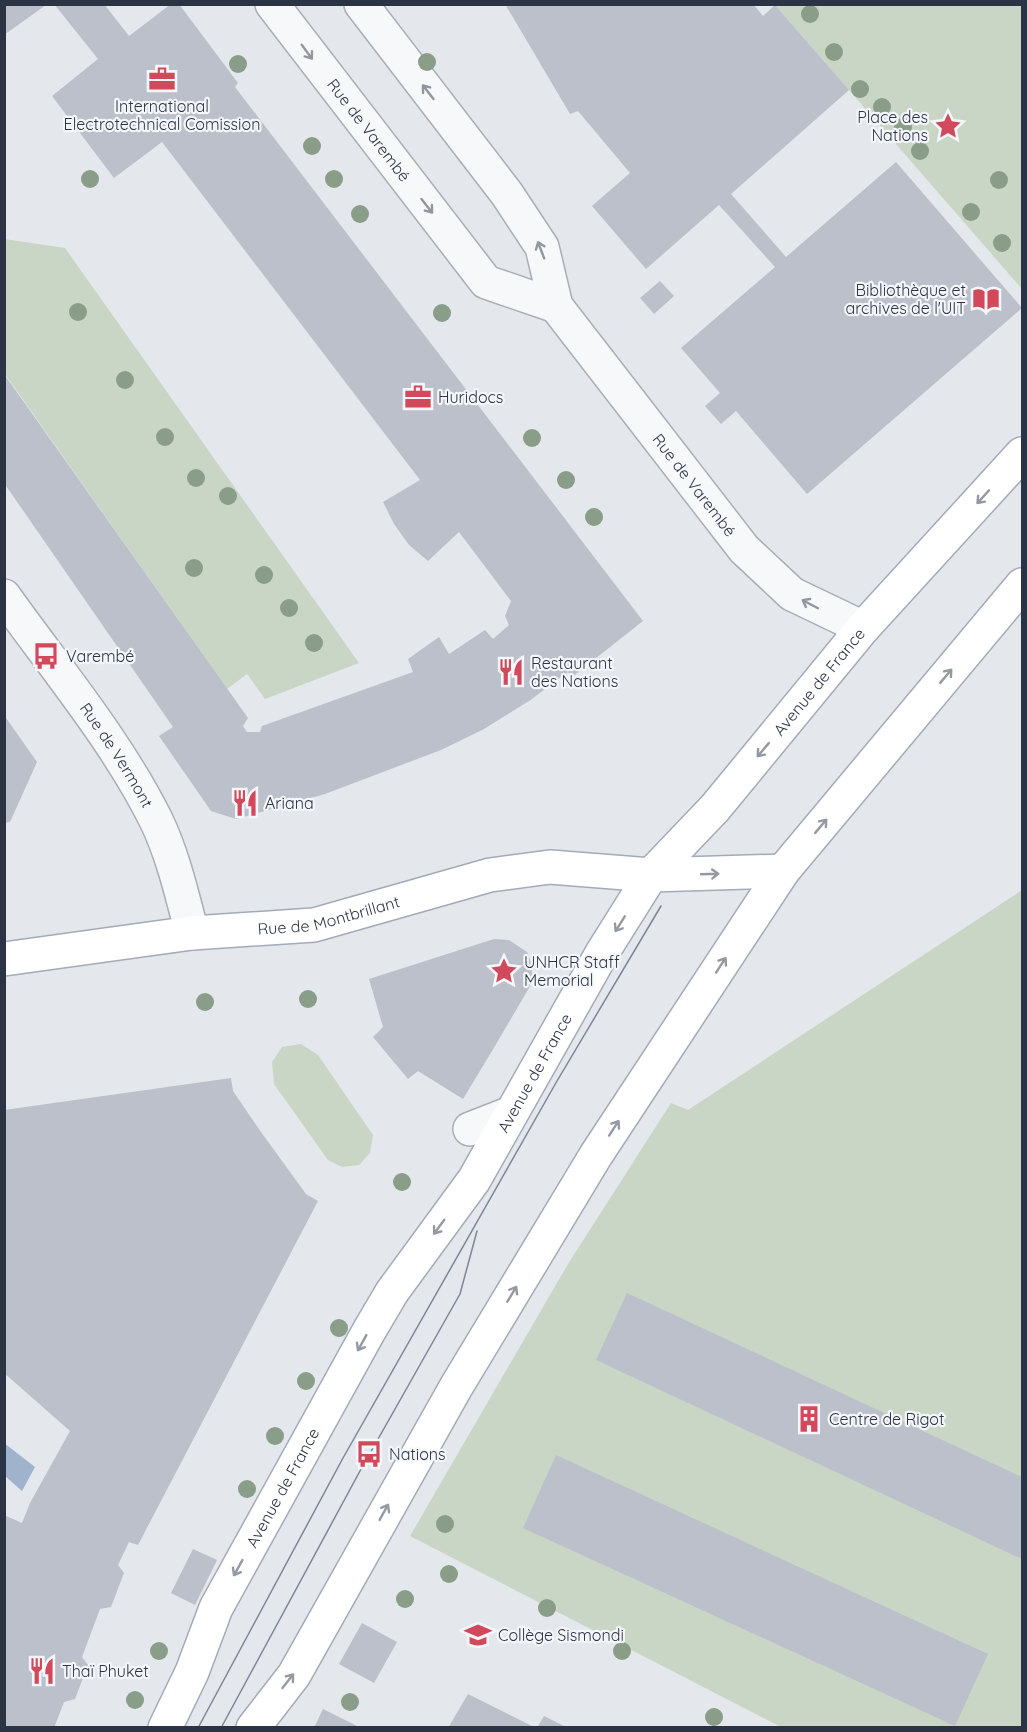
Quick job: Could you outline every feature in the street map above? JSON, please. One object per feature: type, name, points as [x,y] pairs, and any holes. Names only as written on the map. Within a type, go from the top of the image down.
[{"type":"main road","name":"Avenue de France","points":[[165,1728],[192,1672],[216,1608],[369,1331],[392,1292],[474,1180],[602,953],[651,875],[715,808],[863,628],[1023,454]]},
{"type":"main road","points":[[253,1728],[294,1675],[445,1407],[596,1155],[783,871],[1023,585]]},
{"type":"main road","name":"Rue de Montbrillant","points":[[4,959],[192,933],[314,925],[490,874],[516,870],[578,867],[651,875],[783,871]]},
{"type":"street","name":"Rue de Varembé","points":[[273,4],[486,282],[556,306]]},
{"type":"street","name":"Rue de Varembé","points":[[361,4],[507,194],[542,247],[556,306],[744,549],[792,594],[863,628]]},
{"type":"street","name":"Rue de Vermont","points":[[4,596],[120,757],[155,819],[180,887],[192,933]]},
{"type":"street","points":[[470,1129],[511,1113]]},
{"type":"green space","name":"Place des Nations","points":[[775,5],[1022,5],[1022,289]]},
{"type":"green space","points":[[4,239],[65,248],[359,663],[265,699],[247,674],[227,689],[5,374]]},
{"type":"green space","points":[[1022,890],[1022,1727],[781,1727],[410,1536],[568,1264],[671,1103],[688,1110]]},
{"type":"green space","points":[[301,1044],[318,1055],[373,1135],[370,1153],[359,1165],[342,1167],[328,1160],[274,1084],[272,1062],[282,1047]]},
{"type":"water","points":[[4,1443],[35,1467],[22,1491],[5,1476]]},
{"type":"building","points":[[54,4],[104,4],[129,36],[171,4],[179,4],[238,83],[235,87],[643,621],[572,677],[568,672],[529,701],[484,729],[441,750],[325,794],[236,819],[211,811],[159,736],[173,727],[4,483],[4,374],[248,718],[243,726],[247,732],[260,732],[262,726],[413,672],[408,659],[439,637],[449,654],[485,630],[493,639],[509,625],[505,616],[511,601],[459,532],[428,561],[409,545],[394,524],[383,502],[420,480],[162,142],[114,178],[52,96],[98,59]]},
{"type":"building","points":[[505,4],[753,4],[763,16],[775,5],[849,90],[731,194],[786,257],[896,162],[1022,308],[807,494],[736,411],[721,424],[705,406],[720,393],[681,348],[775,267],[719,205],[646,269],[592,206],[630,173],[578,111],[570,114]]},
{"type":"building","points":[[4,5],[46,5],[4,35]]},
{"type":"building","points":[[660,281],[674,296],[654,314],[640,298]]},
{"type":"building","points":[[4,715],[37,762],[10,822],[4,823]]},
{"type":"building","points":[[494,939],[509,940],[527,952],[532,975],[529,988],[463,1099],[418,1071],[408,1079],[373,1037],[383,1027],[369,979]]},
{"type":"building","points":[[231,1078],[233,1091],[261,1132],[306,1194],[318,1201],[138,1545],[129,1542],[118,1565],[124,1573],[111,1607],[100,1609],[82,1657],[88,1665],[75,1699],[64,1702],[54,1728],[4,1728],[4,1515],[22,1523],[30,1503],[70,1431],[4,1373],[4,1110]]},
{"type":"building","name":"Centre de Rigot","points":[[627,1293],[1022,1477],[1022,1559],[596,1360]]},
{"type":"building","points":[[556,1455],[988,1654],[955,1726],[523,1528]]},
{"type":"building","points":[[193,1549],[217,1560],[195,1605],[171,1593]]},
{"type":"building","points":[[362,1623],[397,1642],[374,1683],[339,1664]]},
{"type":"building","points":[[468,1694],[536,1728],[448,1728]]},
{"type":"building","points":[[323,1709],[361,1728],[314,1728]]},
{"type":"building","points":[[544,1716],[568,1728],[537,1728]]},
{"type":"tram line","points":[[198,1728],[343,1458],[557,1081],[661,906]]},
{"type":"tram line","points":[[221,1728],[360,1471],[460,1294],[477,1231]]},
{"type":"place","name":"International Electrotechnical Comission","points":[[162,79]]},
{"type":"place","name":"Place des Nations","points":[[948,126]]},
{"type":"place","name":"Bibliothèque et archives de l'UIT","points":[[986,299]]},
{"type":"place","name":"Huridocs","points":[[418,397]]},
{"type":"place","name":"Varembé","points":[[46,656]]},
{"type":"place","name":"Restaurant des Nations","points":[[511,672]]},
{"type":"place","name":"Ariana","points":[[245,803]]},
{"type":"place","name":"UNHCR Staff Memorial","points":[[504,971]]},
{"type":"place","name":"Centre de Rigot","points":[[809,1419]]},
{"type":"place","name":"Nations","points":[[369,1454]]},
{"type":"place","name":"Collège Sismondi","points":[[478,1635]]},
{"type":"place","name":"Thaï Phuket","points":[[42,1671]]}]
